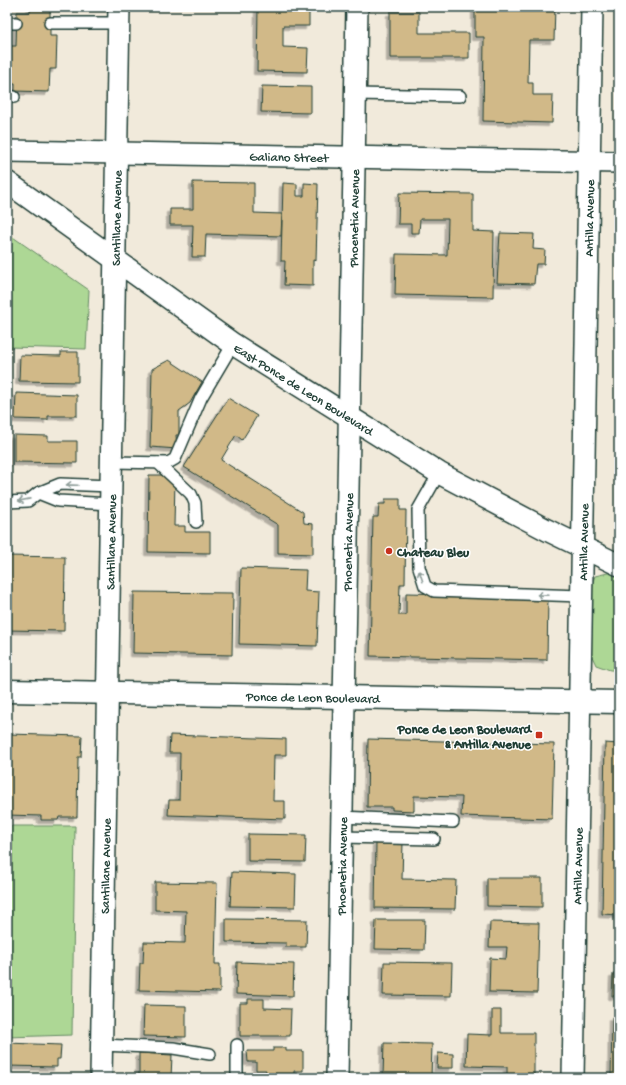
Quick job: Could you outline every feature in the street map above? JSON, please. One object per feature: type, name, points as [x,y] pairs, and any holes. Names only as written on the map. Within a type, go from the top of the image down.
[{"type":"street","name":"Phoenetia Avenue","points":[[336,1078],[357,7]]},
{"type":"street","name":"Antilla Avenue","points":[[573,1078],[592,7]]},
{"type":"street","name":"Santillane Avenue","points":[[100,1078],[119,15]]},
{"type":"street","name":"Galiano Street","points":[[7,151],[619,162]]},
{"type":"street","name":"East Ponce de Leon Boulevard","points":[[7,182],[232,344],[440,473],[619,566]]},
{"type":"street","name":"Ponce de Leon Boulevard","points":[[7,691],[619,702]]},
{"type":"lane","points":[[50,23],[119,15]]},
{"type":"lane","points":[[355,94],[460,96]]},
{"type":"lane","points":[[112,462],[168,463],[176,459],[201,398],[232,344]]},
{"type":"lane","points":[[158,463],[192,494],[195,503],[196,522]]},
{"type":"lane","points":[[440,473],[418,510],[418,567],[425,586],[434,590],[582,596]]},
{"type":"lane","points":[[7,502],[28,501],[38,493],[60,484],[111,495]]},
{"type":"lane","points":[[38,493],[58,501],[111,495]]},
{"type":"lane","points":[[341,827],[453,822]]},
{"type":"lane","points":[[341,827],[434,839]]},
{"type":"lane","points":[[101,1045],[173,1048],[210,1054]]},
{"type":"lane","points":[[237,1045],[237,1078]]},
{"type":"green space","points":[[7,233],[89,290],[86,349],[7,347]]},
{"type":"green space","points":[[612,572],[619,575],[619,670],[610,670],[596,665],[589,650],[590,589],[595,576]]},
{"type":"green space","points":[[7,826],[75,826],[72,1035],[7,1037]]},
{"type":"building","points":[[30,7],[50,7],[50,36],[57,36],[56,69],[50,69],[49,92],[15,91],[15,84],[7,84],[7,46],[16,46],[17,12],[30,12]]},
{"type":"building","points":[[258,7],[309,7],[309,26],[283,26],[283,47],[308,48],[307,72],[257,71]]},
{"type":"building","points":[[475,7],[555,7],[554,40],[529,40],[528,83],[533,83],[533,95],[553,95],[552,123],[483,121],[484,37],[475,37]]},
{"type":"building","points":[[390,12],[419,12],[419,33],[469,33],[469,58],[390,58]]},
{"type":"building","points":[[262,86],[311,87],[311,113],[261,112]]},
{"type":"building","points":[[193,182],[254,183],[254,213],[282,214],[281,236],[206,234],[205,257],[192,257],[193,225],[170,225],[170,209],[193,209]]},
{"type":"building","points":[[283,183],[297,184],[297,196],[304,196],[304,183],[318,184],[316,261],[313,260],[313,286],[284,285],[285,261],[281,261]]},
{"type":"building","points":[[399,193],[473,194],[473,231],[494,232],[493,297],[395,295],[396,254],[447,255],[448,219],[420,219],[419,233],[411,233],[411,224],[398,224]]},
{"type":"building","points":[[500,233],[534,234],[533,249],[545,250],[544,264],[536,264],[534,284],[497,283]]},
{"type":"building","points":[[61,352],[78,352],[78,382],[19,381],[20,355],[61,356]]},
{"type":"building","points":[[169,360],[202,382],[190,403],[179,411],[179,435],[176,435],[177,449],[150,447],[152,369]]},
{"type":"building","points":[[16,393],[77,395],[77,416],[48,416],[48,420],[15,419]]},
{"type":"building","points":[[228,398],[257,416],[242,440],[236,435],[221,460],[303,512],[304,523],[313,524],[313,554],[278,553],[278,525],[184,467]]},
{"type":"building","points":[[14,435],[48,436],[48,441],[77,441],[77,463],[14,462]]},
{"type":"building","points":[[149,475],[170,475],[175,479],[174,526],[185,526],[185,532],[210,532],[210,553],[148,552]]},
{"type":"building","name":"Chateau Bleu","points":[[385,499],[400,499],[400,510],[406,510],[405,584],[400,584],[399,615],[406,615],[406,593],[548,596],[547,660],[370,656],[373,517],[378,517],[379,504],[385,504]]},
{"type":"building","points":[[7,556],[65,557],[64,631],[7,630]]},
{"type":"building","points":[[241,568],[306,570],[305,591],[319,592],[317,646],[239,644]]},
{"type":"building","points":[[134,592],[233,593],[232,655],[133,653]]},
{"type":"building","points":[[7,734],[82,736],[81,757],[78,757],[77,817],[59,817],[58,820],[41,820],[41,816],[7,815]]},
{"type":"building","points":[[170,735],[286,739],[286,755],[274,755],[273,801],[285,801],[285,819],[168,815],[169,800],[179,800],[180,753],[169,753]]},
{"type":"building","points":[[368,739],[554,744],[552,819],[461,816],[462,797],[414,796],[414,811],[392,810],[392,807],[367,807]]},
{"type":"building","points":[[605,743],[619,744],[619,915],[602,914]]},
{"type":"building","points":[[248,834],[306,835],[305,862],[248,861]]},
{"type":"building","points":[[376,842],[403,842],[402,879],[456,880],[455,909],[375,908]]},
{"type":"building","points":[[232,872],[296,874],[295,907],[230,906]]},
{"type":"building","points":[[487,878],[542,878],[542,907],[487,906]]},
{"type":"building","points":[[155,882],[217,883],[215,964],[220,964],[220,992],[139,990],[140,963],[143,963],[144,942],[185,943],[186,911],[155,910]]},
{"type":"building","points":[[226,919],[307,920],[306,947],[286,947],[286,943],[226,942]]},
{"type":"building","points":[[376,920],[425,920],[424,950],[375,949]]},
{"type":"building","points":[[490,922],[539,923],[537,993],[489,992],[490,958],[506,959],[507,947],[489,947]]},
{"type":"building","points":[[237,962],[294,964],[293,996],[236,994]]},
{"type":"building","points":[[384,962],[452,963],[451,996],[383,995]]},
{"type":"building","points":[[613,974],[619,974],[619,996],[612,996]]},
{"type":"building","points":[[248,999],[264,999],[264,1008],[291,1009],[290,1036],[240,1036],[240,1003],[248,1003]]},
{"type":"building","points":[[144,1005],[186,1006],[186,1037],[143,1036]]},
{"type":"building","points":[[492,1010],[501,1010],[501,1033],[534,1033],[534,1078],[507,1078],[507,1067],[466,1066],[467,1034],[492,1035]]},
{"type":"building","points":[[612,1017],[619,1018],[619,1078],[611,1078]]},
{"type":"building","points":[[7,1043],[61,1045],[60,1059],[57,1059],[57,1067],[7,1066]]},
{"type":"building","points":[[384,1043],[432,1044],[431,1078],[383,1076]]},
{"type":"building","points":[[273,1048],[286,1048],[286,1051],[303,1051],[303,1071],[294,1071],[294,1078],[265,1078],[266,1070],[256,1070],[256,1062],[248,1062],[247,1051],[273,1051]]},
{"type":"building","points":[[139,1053],[172,1055],[171,1078],[139,1078]]},
{"type":"building","points":[[438,1053],[453,1054],[453,1068],[437,1068]]},
{"type":"place","name":"Chateau Bleu","points":[[389,551]]},
{"type":"place","name":"Ponce de Leon Boulevard & Antilla Avenue","points":[[539,735]]}]
